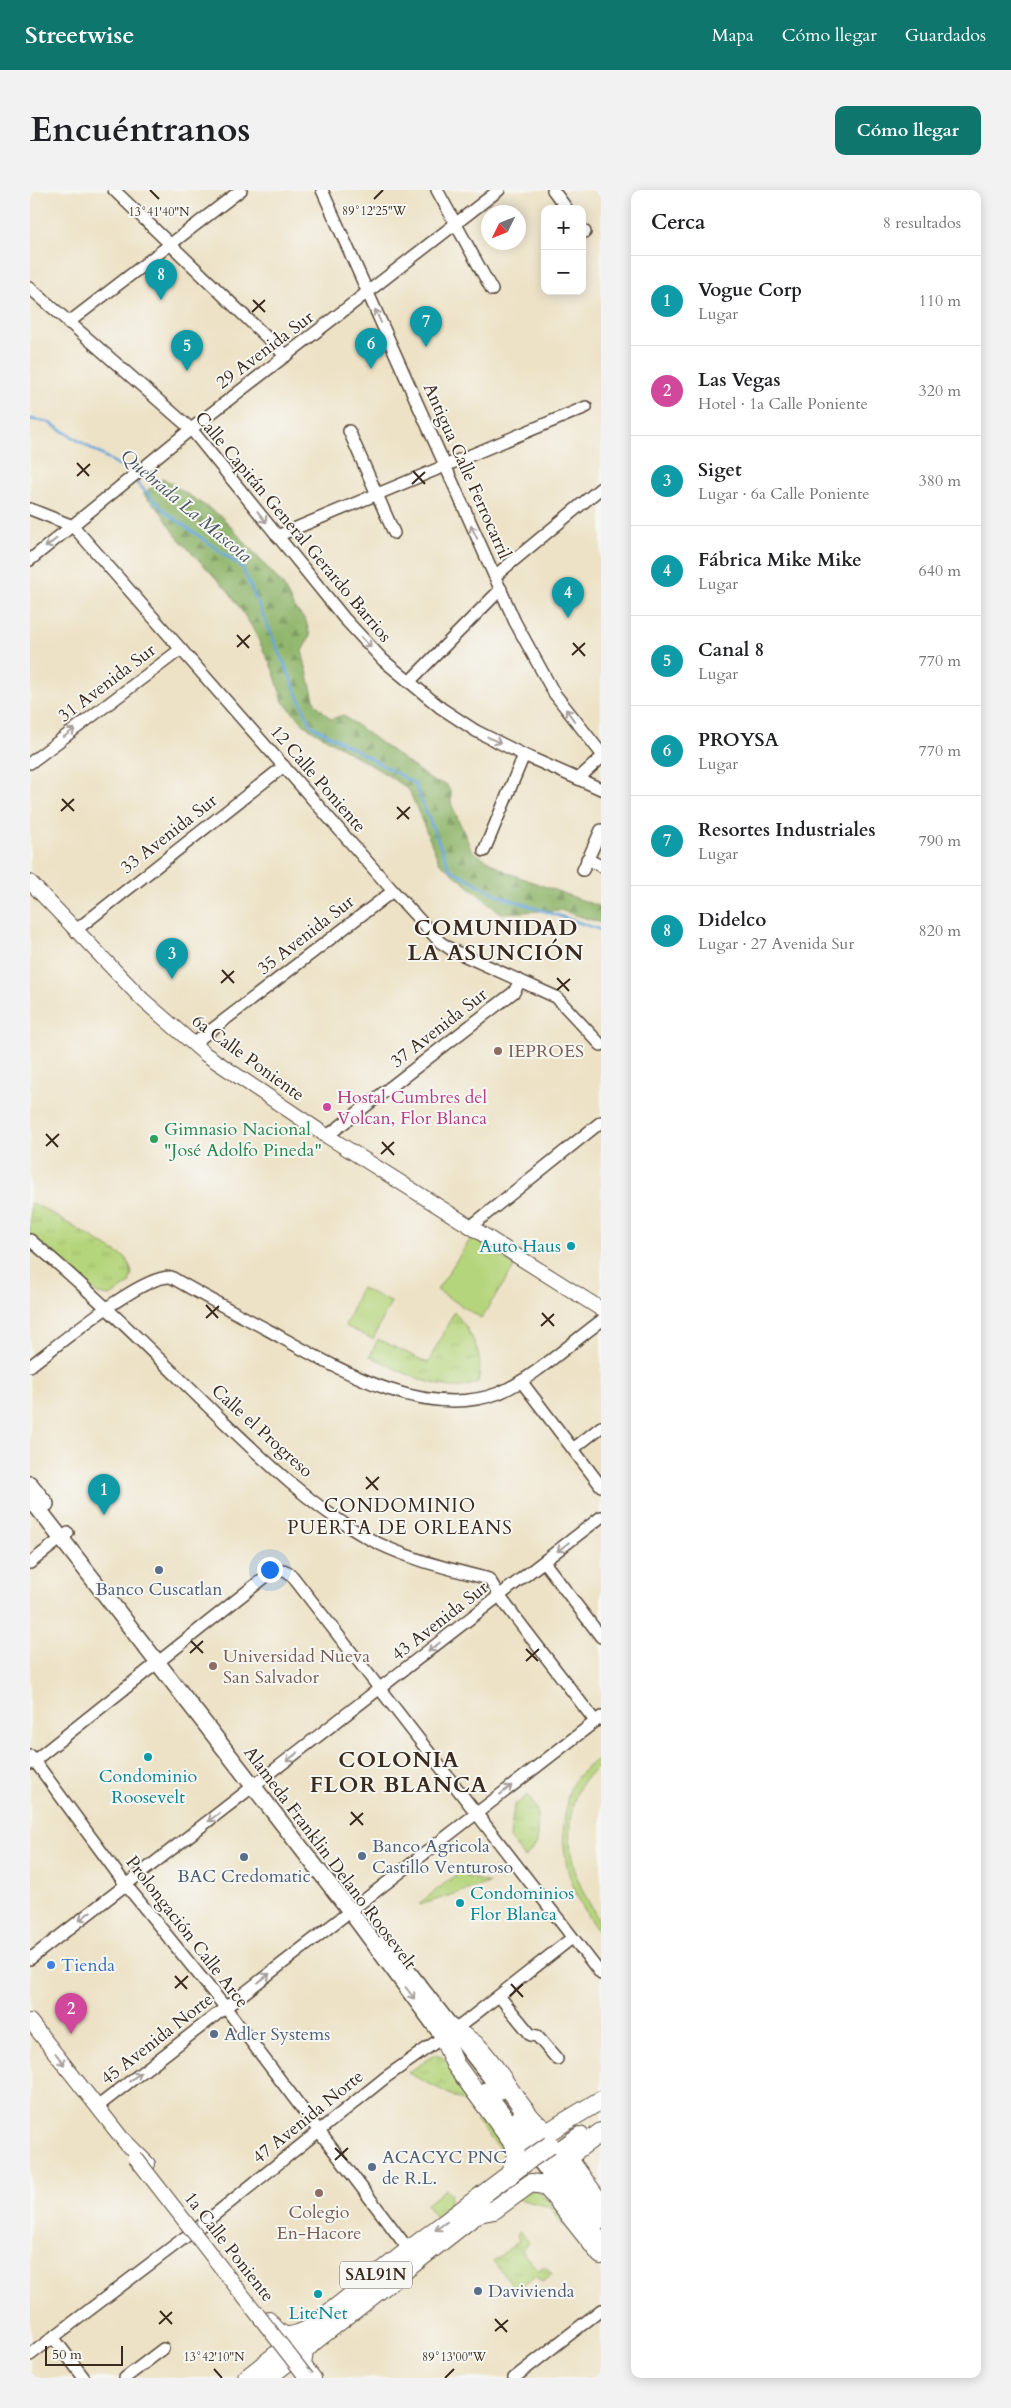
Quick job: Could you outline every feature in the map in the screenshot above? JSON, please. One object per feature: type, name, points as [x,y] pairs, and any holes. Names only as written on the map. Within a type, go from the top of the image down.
[{"type":"main road","name":"Alameda Franklin Delano Roosevelt","points":[[30,1484],[65,1536],[449,2034],[601,2240]]},
{"type":"main road","name":"Alameda Franklin Delano Roosevelt","points":[[30,1498],[65,1536]]},
{"type":"main road","name":"Alameda Franklin Delano Roosevelt","points":[[449,2034],[601,2221]]},
{"type":"main road","points":[[449,2034],[477,2047],[543,2130],[548,2132],[601,2100]]},
{"type":"main road","points":[[449,2034],[455,2064],[513,2143],[516,2156],[508,2176]]},
{"type":"main road","name":"SAL91N","points":[[247,2378],[269,2371],[317,2332],[479,2212],[534,2163],[601,2108]]},
{"type":"main road","name":"SAL91N","points":[[553,2149],[601,2121]]},
{"type":"main road","points":[[601,2132],[575,2150],[570,2161],[601,2204]]},
{"type":"main road","name":"SAL91N","points":[[317,2332],[409,2250],[508,2176],[534,2163]]},
{"type":"main road","points":[[479,2212],[494,2210],[531,2183],[540,2184],[550,2191],[601,2255]]},
{"type":"street","points":[[114,190],[286,356]]},
{"type":"street","points":[[68,323],[241,190]]},
{"type":"street","name":"Antigua Calle Ferrocarril","points":[[322,190],[444,466],[539,669],[574,722],[601,753]]},
{"type":"street","points":[[437,190],[492,290]]},
{"type":"street","name":"29 Avenida Sur","points":[[30,560],[191,429],[499,190]]},
{"type":"street","points":[[552,190],[564,205]]},
{"type":"street","name":"Calle Capitán General Gerardo Barrios","points":[[30,288],[191,429],[344,618],[383,660],[441,708],[465,724],[524,755],[601,789]]},
{"type":"street","points":[[277,536],[586,407]]},
{"type":"street","points":[[349,431],[394,533]]},
{"type":"street","points":[[494,576],[601,488]]},
{"type":"street","name":"12 Calle Poniente","points":[[30,510],[73,526],[440,942],[452,950],[556,997],[601,1045]]},
{"type":"street","points":[[410,682],[500,589]]},
{"type":"street","name":"31 Avenida Sur","points":[[30,763],[181,649]]},
{"type":"street","points":[[484,851],[524,755]]},
{"type":"street","points":[[579,778],[601,758]]},
{"type":"street","name":"33 Avenida Sur","points":[[76,930],[284,766]]},
{"type":"street","points":[[601,830],[585,864],[601,866]]},
{"type":"street","name":"6a Calle Poniente","points":[[30,882],[143,1000],[193,1044],[232,1073],[327,1136],[601,1309]]},
{"type":"street","name":"35 Avenida Sur","points":[[193,1044],[393,890]]},
{"type":"street","name":"37 Avenida Sur","points":[[327,1136],[514,992],[520,981]]},
{"type":"street","points":[[470,1227],[601,1122]]},
{"type":"street","name":"Calle el Progreso","points":[[30,1240],[260,1456],[333,1516],[364,1536],[400,1553],[438,1567],[489,1579],[500,1597]]},
{"type":"street","points":[[30,1366],[105,1309],[147,1282],[163,1276],[171,1277],[296,1346],[378,1386],[414,1397],[451,1401],[498,1393],[522,1381],[601,1321]]},
{"type":"street","points":[[522,1381],[601,1486]]},
{"type":"street","points":[[573,1449],[601,1427]]},
{"type":"street","name":"43 Avenida Sur","points":[[30,1959],[601,1518]]},
{"type":"street","points":[[30,1563],[65,1536]]},
{"type":"street","points":[[544,1562],[601,1637]]},
{"type":"street","points":[[32,1759],[269,1574],[279,1569],[290,1572],[601,1974]]},
{"type":"street","points":[[500,1597],[598,1719]]},
{"type":"street","name":"45 Avenida Norte","points":[[97,2107],[598,1719]]},
{"type":"street","name":"Prolongación Calle Arce","points":[[32,1759],[126,1884],[225,2007],[319,2129],[409,2250]]},
{"type":"street","name":"47 Avenida Norte","points":[[30,2355],[193,2231],[386,2077],[500,1996],[572,1938]]},
{"type":"street","points":[[500,1996],[531,2035],[536,2036],[557,2059]]},
{"type":"street","name":"1a Calle Poniente","points":[[30,2021],[124,2139],[135,2157],[301,2373],[314,2378]]},
{"type":"street","name":"1a Calle Poniente","points":[[124,2139],[130,2160],[193,2231],[275,2336]]},
{"type":"street","points":[[514,2378],[601,2310]]},
{"type":"street","points":[[317,2332],[306,2352],[301,2373],[284,2369],[269,2371],[275,2336],[317,2332]]},
{"type":"street","points":[[53,2337],[84,2378]]},
{"type":"street","points":[[125,2378],[163,2349]]},
{"type":"green space","points":[[163,478],[222,517],[283,585],[293,606],[306,621],[310,636],[302,651],[315,703],[331,719],[343,715],[434,782],[446,784],[451,792],[451,803],[472,851],[508,873],[601,907],[601,923],[560,910],[501,913],[439,862],[409,790],[307,727],[283,702],[273,670],[252,627],[230,593],[177,537],[161,512],[143,494]]},
{"type":"green space","points":[[30,1203],[37,1205],[126,1258],[132,1272],[129,1284],[110,1296],[97,1294],[78,1274],[30,1234]]},
{"type":"green space","points":[[472,1237],[515,1266],[481,1318],[437,1290]]},
{"type":"green space","points":[[361,1288],[391,1302],[373,1339],[345,1326]]},
{"type":"green space","points":[[454,1312],[466,1328],[475,1345],[480,1363],[478,1382],[466,1386],[453,1387],[438,1385],[408,1374],[370,1356],[378,1339],[428,1363]]},
{"type":"green space","points":[[601,1756],[601,1765],[584,1780],[575,1798],[570,1823],[570,1837],[573,1863],[577,1876],[597,1916],[601,1935],[582,1907],[575,1891],[566,1860],[564,1826],[566,1805],[571,1786],[581,1773]]},
{"type":"green space","points":[[528,1795],[537,1811],[537,1844],[525,1858],[510,1839],[514,1806]]},
{"type":"green space","points":[[462,1870],[467,1877],[489,1883],[420,1905],[420,1903]]},
{"type":"green space","points":[[436,2054],[442,2056],[470,2089],[465,2102],[408,2073]]},
{"type":"green space","points":[[483,2107],[511,2145],[510,2161],[477,2122]]},
{"type":"green space","points":[[535,2188],[568,2222],[563,2225],[550,2207],[518,2199]]},
{"type":"green space","points":[[446,2189],[451,2194],[448,2210],[437,2219],[426,2204]]},
{"type":"green space","points":[[519,2231],[529,2242],[521,2251],[539,2270],[544,2266],[552,2274],[542,2282],[535,2275],[517,2290],[493,2261],[519,2241],[517,2234]]},
{"type":"waterway","name":"Quebrada La Mascota","points":[[30,419],[48,422],[120,466],[167,513],[242,567],[311,725],[414,783],[450,869],[500,896],[601,930]]},
{"type":"place","name":"Didelco","points":[[161,300]]},
{"type":"place","name":"Resortes Industriales","points":[[426,347]]},
{"type":"place","name":"PROYSA","points":[[371,369]]},
{"type":"place","name":"Canal 8","points":[[187,371]]},
{"type":"place","name":"Fábrica Mike Mike","points":[[568,618]]},
{"type":"place","name":"Siget","points":[[172,979]]},
{"type":"place","name":"IEPROES","points":[[498,1051]]},
{"type":"place","name":"Hostal Cumbres del Volcan, Flor Blanca","points":[[327,1107]]},
{"type":"place","name":"Gimnasio Nacional \"José Adolfo Pineda\"","points":[[154,1139]]},
{"type":"place","name":"Auto Haus","points":[[571,1246]]},
{"type":"place","name":"Vogue Corp","points":[[104,1515]]},
{"type":"place","name":"Banco Cuscatlan","points":[[159,1570]]},
{"type":"place","name":"Universidad Nueva San Salvador","points":[[213,1666]]},
{"type":"place","name":"Condominio Roosevelt","points":[[148,1757]]},
{"type":"place","name":"Banco Agricola Castillo Venturoso","points":[[362,1856]]},
{"type":"place","name":"BAC Credomatic","points":[[244,1857]]},
{"type":"place","name":"Condominios Flor Blanca","points":[[460,1903]]},
{"type":"place","name":"Tienda","points":[[51,1965]]},
{"type":"place","name":"Las Vegas","points":[[71,2034]]},
{"type":"place","name":"Adler Systems","points":[[214,2034]]},
{"type":"place","name":"ACACYC PNC de R.L.","points":[[372,2167]]},
{"type":"place","name":"Colegio En-Hacore","points":[[319,2193]]},
{"type":"place","name":"Davivienda","points":[[478,2291]]},
{"type":"place","name":"LiteNet","points":[[318,2294]]},
{"type":"district","name":"COMUNIDAD LA ASUNCIÓN","points":[[496,940]]},
{"type":"district","name":"CONDOMINIO PUERTA DE ORLEANS","points":[[400,1517]]},
{"type":"district","name":"COLONIA FLOR BLANCA","points":[[399,1772]]}]
